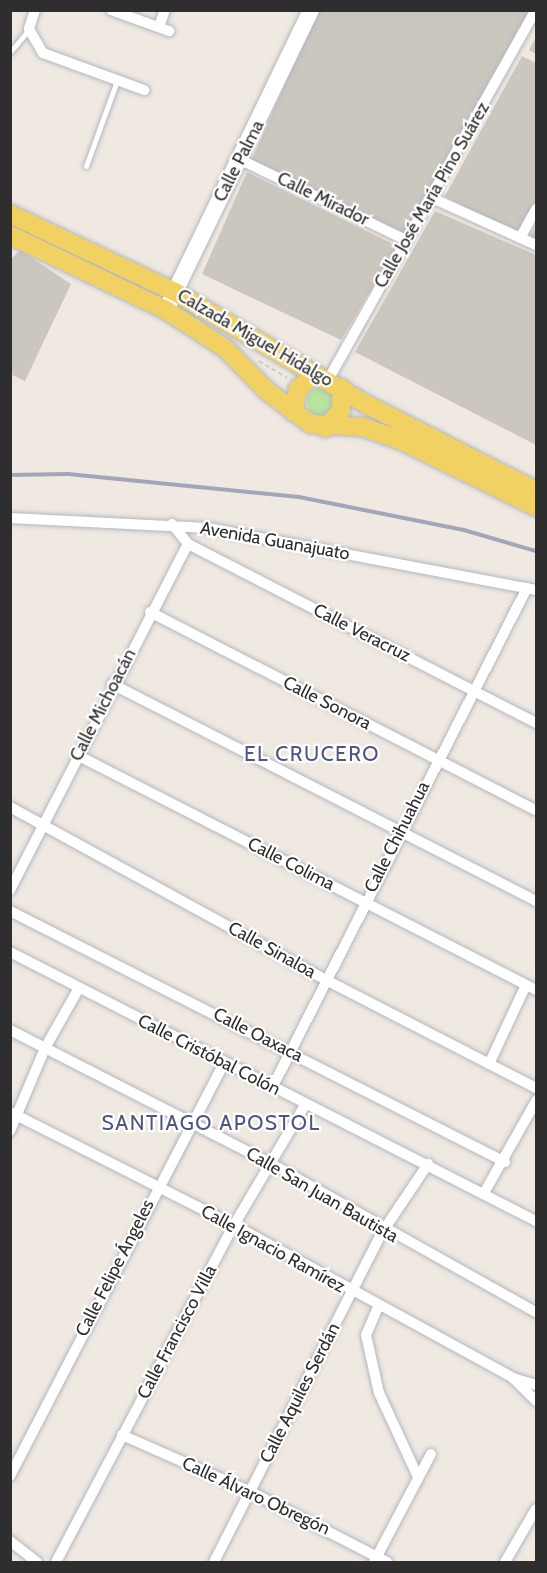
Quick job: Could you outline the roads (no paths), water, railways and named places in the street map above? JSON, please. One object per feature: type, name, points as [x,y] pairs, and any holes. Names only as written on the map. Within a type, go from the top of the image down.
[{"type":"main road","name":"Calzada Miguel Hidalgo","points":[[18,218],[175,292],[328,380],[496,467],[537,491]]},
{"type":"main road","name":"Calzada Miguel Hidalgo","points":[[11,236],[166,310],[226,348],[293,412],[325,428],[363,427],[537,507]]},
{"type":"main road","points":[[293,412],[298,390],[328,380],[341,411],[325,428]]},
{"type":"street","points":[[35,10],[29,29],[43,53],[144,90]]},
{"type":"street","points":[[111,10],[164,29],[165,10]]},
{"type":"street","name":"Calle Palma","points":[[166,310],[310,10]]},
{"type":"street","name":"Calle José María Pino Suárez","points":[[328,380],[537,10]]},
{"type":"street","name":"Calle Mirador","points":[[239,159],[406,240]]},
{"type":"street","points":[[432,198],[537,245]]},
{"type":"street","points":[[520,238],[537,209]]},
{"type":"street","points":[[11,236],[18,218]]},
{"type":"street","points":[[447,464],[537,517]]},
{"type":"street","name":"Calzada Miguel Hidalgo","points":[[496,467],[537,481]]},
{"type":"street","name":"Avenida Guanajuato","points":[[10,518],[172,524],[532,589]]},
{"type":"street","points":[[172,524],[188,543]]},
{"type":"street","name":"Calle Michoacán","points":[[10,890],[112,684],[188,543]]},
{"type":"street","name":"Calle Veracruz","points":[[188,543],[537,723]]},
{"type":"street","name":"Calle Chihuahua","points":[[272,1088],[324,979],[437,759],[532,589]]},
{"type":"street","name":"Calle Sonora","points":[[150,612],[537,810]]},
{"type":"street","points":[[112,684],[537,901]]},
{"type":"street","name":"Calle Colima","points":[[77,755],[531,987]]},
{"type":"street","name":"Calle Sinaloa","points":[[10,807],[324,979],[537,1088]]},
{"type":"street","name":"Calle Oaxaca","points":[[10,911],[289,1050],[505,1162]]},
{"type":"street","name":"Calle Cristóbal Colón","points":[[10,952],[305,1105],[428,1164],[537,1221]]},
{"type":"street","points":[[489,1064],[531,987]]},
{"type":"street","points":[[10,1131],[14,1113],[45,1048],[79,988]]},
{"type":"street","name":"Calle San Juan Bautista","points":[[10,1030],[270,1163],[383,1231],[537,1312]]},
{"type":"street","name":"Calle Felipe Ángeles","points":[[10,1476],[156,1186],[224,1063]]},
{"type":"street","points":[[484,1193],[505,1162],[537,1101]]},
{"type":"street","name":"Calle Francisco Villa","points":[[56,1563],[234,1225],[305,1105]]},
{"type":"street","name":"Calle Ignacio Ramírez","points":[[14,1113],[234,1225],[350,1293],[513,1378],[537,1385]]},
{"type":"street","name":"Calle Aquiles Serdán","points":[[214,1563],[383,1231],[428,1164]]},
{"type":"street","points":[[378,1307],[366,1335],[378,1393],[418,1477]]},
{"type":"street","points":[[513,1378],[537,1401]]},
{"type":"street","name":"Calle Álvaro Obregón","points":[[122,1434],[251,1492],[380,1561]]},
{"type":"street","points":[[380,1561],[418,1477],[431,1454]]},
{"type":"street","points":[[505,1563],[537,1509]]},
{"type":"street","points":[[10,1541],[38,1563]]},
{"type":"lane","points":[[10,52],[29,29]]},
{"type":"lane","points":[[86,166],[117,81]]},
{"type":"railway","points":[[10,475],[68,474],[299,497],[464,530],[536,551]]},
{"type":"district","name":"EL CRUCERO","points":[[312,754]]},
{"type":"district","name":"SANTIAGO APOSTOL","points":[[211,1123]]}]
